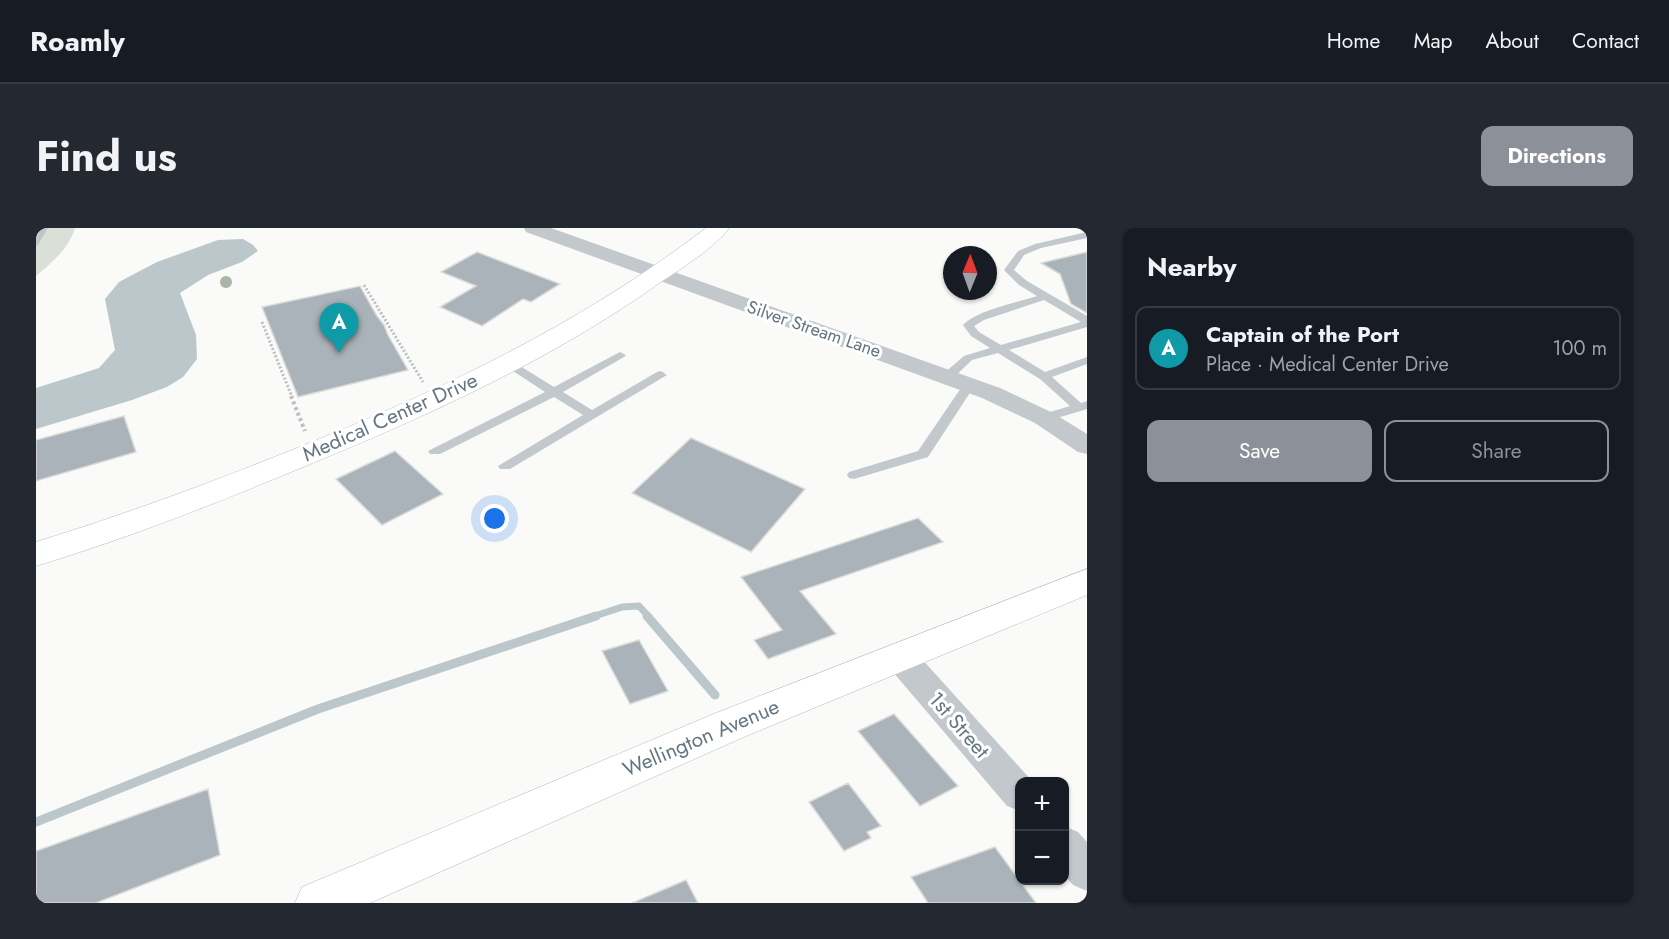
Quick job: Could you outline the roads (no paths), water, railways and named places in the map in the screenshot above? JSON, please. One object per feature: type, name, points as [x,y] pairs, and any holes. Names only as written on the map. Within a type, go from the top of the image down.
[{"type":"street","name":"Silver Stream Lane","points":[[533,228],[969,385],[1044,418],[1087,446]]},
{"type":"street","name":"Medical Center Drive","points":[[36,554],[165,510],[276,468],[383,422],[508,363],[588,318],[657,274],[719,228]]},
{"type":"street","name":"Wellington Avenue","points":[[318,903],[547,802],[1087,581]]},
{"type":"street","name":"1st Street","points":[[899,657],[1015,788]]},
{"type":"street","points":[[1069,850],[1087,871]]},
{"type":"lane","points":[[1087,235],[1038,246],[1021,253],[1009,270],[1023,283],[1087,322]]},
{"type":"lane","points":[[1046,296],[980,318],[968,325],[975,334],[1044,376],[1083,407]]},
{"type":"lane","points":[[947,377],[968,358],[1087,322]]},
{"type":"lane","points":[[435,451],[554,392],[620,355]]},
{"type":"lane","points":[[1044,376],[1087,360]]},
{"type":"lane","points":[[508,363],[591,415]]},
{"type":"lane","points":[[505,466],[661,375]]},
{"type":"lane","points":[[854,475],[923,454],[969,385]]},
{"type":"lane","points":[[1044,418],[1083,407]]},
{"type":"waterway","points":[[36,243],[45,228]]},
{"type":"waterway","points":[[592,617],[622,607],[639,606],[649,617]]},
{"type":"waterway","points":[[36,822],[318,709],[596,616]]},
{"type":"waterway","points":[[647,616],[715,695]]},
{"type":"place","name":"Captain of the Port","points":[[339,353]]}]
